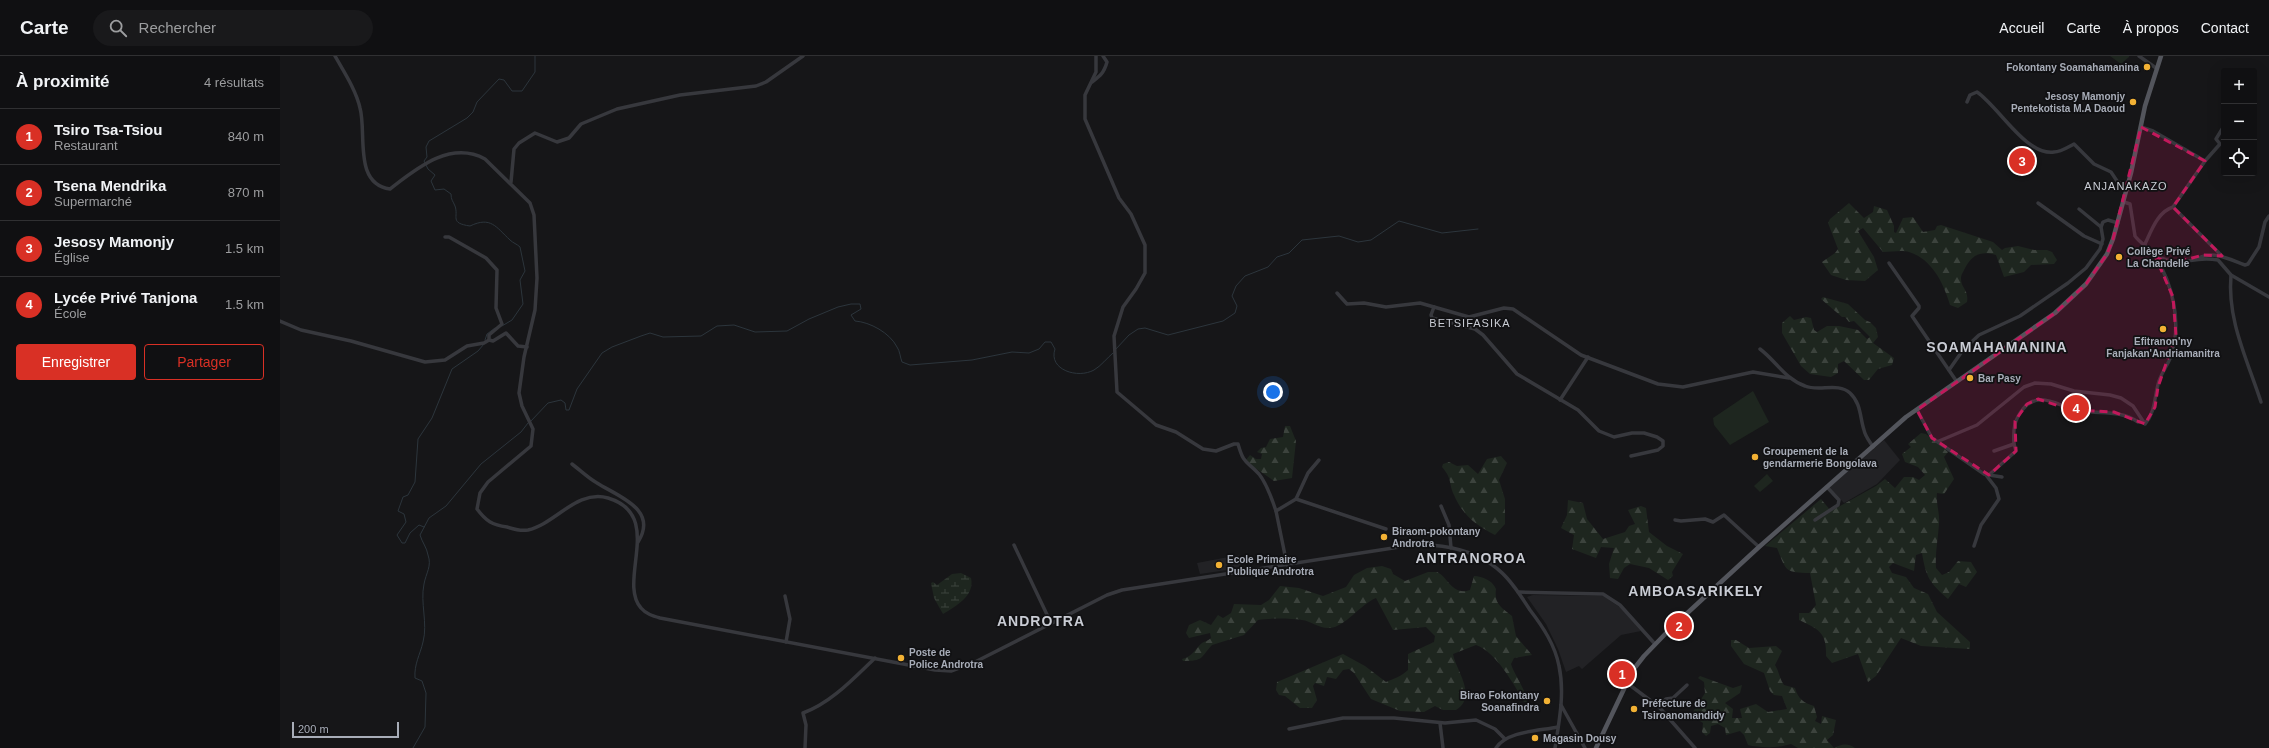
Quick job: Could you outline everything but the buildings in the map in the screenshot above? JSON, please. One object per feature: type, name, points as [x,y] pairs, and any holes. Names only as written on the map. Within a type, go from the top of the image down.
[{"type":"main road","points":[[1596,748],[1633,670],[1654,644],[1758,547],[1917,410],[2055,313],[2074,297],[2086,284],[2107,254],[2118,223],[2156,68],[2161,56]]},
{"type":"street","points":[[335,56],[360,106],[362,117],[362,146],[371,180],[380,188],[390,189],[430,160],[454,154],[478,155],[490,163],[511,182],[530,203],[534,215],[538,278],[535,310],[519,393],[531,425],[533,436],[530,446],[488,482],[480,493],[477,509],[485,520],[495,525],[527,530],[582,500],[594,497],[608,498],[621,505],[631,515],[638,530],[634,585],[635,597],[641,608],[648,614],[660,618],[934,670],[951,671],[975,662],[1107,595],[1122,590],[1426,544],[1451,548],[1484,560],[1507,578],[1541,625],[1553,646],[1560,667],[1561,705],[1555,748]]},
{"type":"street","points":[[511,182],[514,149],[530,135],[535,134],[557,142],[569,138],[581,124],[617,109],[680,96],[756,86],[766,82],[803,56]]},
{"type":"street","points":[[1096,56],[1096,72],[1084,103],[1085,119],[1119,198],[1131,214],[1145,246],[1145,273],[1123,307],[1114,336],[1117,392],[1156,425],[1176,432],[1203,449],[1216,451],[1234,444],[1238,444],[1243,460],[1260,474],[1268,490],[1276,511],[1287,565]]},
{"type":"street","points":[[1091,83],[1101,76],[1105,69],[1107,62],[1103,56]]},
{"type":"street","points":[[2139,56],[2156,68]]},
{"type":"street","points":[[1967,102],[1970,95],[1977,92],[1990,102],[2008,123],[2025,139],[2042,152],[2054,152],[2074,144],[2094,164],[2111,172],[2117,181],[2127,188]]},
{"type":"street","points":[[2141,127],[2153,131],[2205,161]]},
{"type":"street","points":[[2144,246],[2160,216],[2173,207],[2205,161],[2220,144],[2216,139],[2221,131]]},
{"type":"street","points":[[2124,202],[2130,204],[2135,236],[2152,252],[2164,260],[2174,263],[2196,259],[2203,256],[2222,256],[2245,265],[2248,264],[2259,247],[2265,222],[2269,216]]},
{"type":"street","points":[[2038,203],[2084,236],[2102,244]]},
{"type":"street","points":[[2173,207],[2222,256]]},
{"type":"street","points":[[2079,209],[2101,228]]},
{"type":"street","points":[[1949,370],[1963,350],[1979,335],[2020,316],[2068,283],[2094,258],[2102,244],[2101,228],[2103,222],[2108,220],[2118,223]]},
{"type":"street","points":[[444,237],[449,237],[486,258],[497,270],[496,308],[502,324],[489,335],[489,340]]},
{"type":"street","points":[[1988,475],[2016,451],[2014,444],[2015,421],[2027,404],[2038,399],[2047,400],[2071,410],[2114,412],[2130,416],[2138,422],[2142,421],[2145,424],[2155,407],[2158,387],[2176,335],[2173,297],[2152,252]]},
{"type":"street","points":[[2196,259],[2218,260],[2231,274],[2269,297]]},
{"type":"street","points":[[1889,263],[1919,306],[1912,316],[1958,382]]},
{"type":"street","points":[[2231,274],[2230,299],[2237,325],[2240,345],[2261,402]]},
{"type":"street","points":[[1337,293],[1347,304],[1364,303],[1386,306],[1420,303],[1469,317],[1504,308],[1513,309],[1551,336],[1588,357],[1610,364],[1631,375],[1667,386],[1683,387],[1753,372],[1789,378],[1813,389],[1840,388],[1849,392],[1856,400],[1861,412],[1864,432],[1873,447]]},
{"type":"street","points":[[1434,307],[1431,315],[1432,318],[1475,329],[1517,374],[1578,410],[1599,431],[1614,437],[1644,434],[1657,437],[1663,441],[1663,446],[1658,450],[1646,451],[1631,456]]},
{"type":"street","points":[[280,321],[301,330],[351,341],[425,362],[445,360],[467,346],[484,343],[489,340],[492,341],[506,333],[518,346],[527,347]]},
{"type":"street","points":[[1760,349],[1789,378]]},
{"type":"street","points":[[1560,400],[1588,357]]},
{"type":"street","points":[[1939,442],[1978,425],[2024,387],[2036,383],[2051,384],[2074,391],[2110,395],[2121,398],[2133,406],[2142,421]]},
{"type":"street","points":[[1917,410],[1932,438],[1988,475],[1996,488],[1999,499],[1981,525],[1974,546]]},
{"type":"street","points":[[1994,451],[2014,444]]},
{"type":"street","points":[[1276,511],[1296,499],[1308,473],[1319,460]]},
{"type":"street","points":[[572,464],[597,483],[632,503],[641,514],[642,535],[638,543]]},
{"type":"street","points":[[1988,475],[2002,477]]},
{"type":"street","points":[[1815,520],[1838,505],[1838,500],[1827,487]]},
{"type":"street","points":[[1296,499],[1386,529]]},
{"type":"street","points":[[1441,506],[1449,525],[1451,548]]},
{"type":"street","points":[[1675,520],[1705,519],[1713,522],[1724,515],[1758,547]]},
{"type":"street","points":[[1014,545],[1051,623]]},
{"type":"street","points":[[1518,592],[1603,594],[1620,605],[1654,644]]},
{"type":"street","points":[[785,596],[790,619],[786,642]]},
{"type":"street","points":[[806,748],[806,725],[803,713],[815,709],[847,684],[875,658]]},
{"type":"street","points":[[1627,683],[1659,707],[1695,748]]},
{"type":"street","points":[[1659,707],[1666,699],[1673,698],[1687,685]]},
{"type":"street","points":[[1561,705],[1585,748]]},
{"type":"street","points":[[1289,729],[1343,718],[1394,718],[1440,723],[1476,720],[1496,729],[1505,739]]},
{"type":"street","points":[[1440,723],[1443,748]]},
{"type":"street","points":[[1496,748],[1505,739],[1558,727]]},
{"type":"highlighted area","points":[[2141,127],[2205,161],[2173,207],[2222,256],[2203,255],[2174,263],[2156,258],[2173,297],[2176,335],[2158,387],[2155,407],[2148,421],[2145,424],[2114,412],[2071,410],[2038,399],[2027,404],[2015,421],[2016,451],[1989,475],[1932,438],[1917,410],[2055,313],[2086,284],[2107,254],[2113,239]]},
{"type":"shaded area","points":[[1884,440],[1900,460],[1877,484],[1844,503],[1829,487]]},
{"type":"shaded area","name":"Ecole Primaire Publique Androtra","points":[[1239,555],[1241,568],[1200,574],[1197,563]]},
{"type":"shaded area","points":[[1533,595],[1603,596],[1621,608],[1641,631],[1621,635],[1582,669],[1579,666],[1566,672],[1558,649],[1546,624],[1527,597]]},
{"type":"green space","points":[[2110,56],[2129,56],[2129,57],[2121,64]]},
{"type":"green space","points":[[1849,203],[1864,218],[1873,212],[1874,206],[1887,210],[1894,226],[1894,232],[1896,233],[1903,218],[1913,217],[1923,232],[1935,230],[1937,226],[1941,225],[1993,242],[2002,250],[2005,248],[2018,246],[2034,250],[2047,250],[2052,252],[2057,260],[2054,264],[2031,265],[2024,272],[2004,277],[1996,255],[1985,253],[1976,255],[1967,265],[1962,275],[1961,282],[1967,295],[1967,302],[1958,308],[1950,305],[1936,273],[1924,260],[1917,255],[1906,251],[1883,252],[1863,228],[1858,231],[1874,257],[1878,270],[1865,281],[1846,280],[1831,275],[1822,262],[1835,253],[1838,249],[1828,223],[1830,219]]},
{"type":"green space","points":[[1823,297],[1848,304],[1865,320],[1870,322],[1876,328],[1878,337],[1873,343],[1894,358],[1892,365],[1878,369],[1869,380],[1864,380],[1844,361],[1838,364],[1838,373],[1831,377],[1810,374],[1801,366],[1782,333],[1782,323],[1790,316],[1794,320],[1806,317],[1811,318],[1814,330],[1817,332],[1827,326],[1839,326],[1858,330],[1867,339],[1870,337],[1854,321],[1849,322],[1845,317],[1842,317],[1821,299]]},
{"type":"green space","points":[[1753,391],[1769,422],[1730,445],[1714,425],[1713,418]]},
{"type":"green space","points":[[1285,426],[1290,426],[1296,441],[1292,478],[1274,481],[1245,461],[1250,455],[1256,459],[1261,459],[1262,454],[1257,452],[1261,448],[1266,447],[1270,439],[1283,437]]},
{"type":"green space","points":[[1921,433],[1926,434],[1948,452],[1944,457],[1954,479],[1944,494],[1937,493],[1939,520],[1936,568],[1942,575],[1949,572],[1958,561],[1971,562],[1977,572],[1966,587],[1959,584],[1948,599],[1937,589],[1927,574],[1922,553],[1916,555],[1914,571],[1893,563],[1889,567],[1892,573],[1906,577],[1914,588],[1928,594],[1937,612],[1970,642],[1970,649],[1921,646],[1901,638],[1876,676],[1868,682],[1858,654],[1832,663],[1826,656],[1825,642],[1820,632],[1799,620],[1799,613],[1809,613],[1816,605],[1810,573],[1791,571],[1782,562],[1777,548],[1765,546],[1821,499],[1831,511],[1876,486],[1885,479],[1895,488],[1904,477],[1913,477],[1919,480],[1925,475],[1918,467],[1905,462],[1902,454],[1911,447],[1908,444]]},
{"type":"green space","points":[[1501,456],[1507,463],[1499,480],[1505,499],[1505,524],[1495,535],[1476,523],[1462,509],[1452,491],[1448,475],[1442,467],[1443,464],[1449,462],[1457,466],[1468,465],[1478,474],[1487,459]]},
{"type":"green space","points":[[1767,474],[1773,481],[1760,492],[1754,486]]},
{"type":"green space","points":[[1568,500],[1583,503],[1587,519],[1603,539],[1625,532],[1629,526],[1635,524],[1628,510],[1641,506],[1646,508],[1649,532],[1667,546],[1683,554],[1672,572],[1673,576],[1668,580],[1649,568],[1630,564],[1624,568],[1618,579],[1610,578],[1609,564],[1614,548],[1601,547],[1596,558],[1572,549],[1574,535],[1561,528],[1567,515]]},
{"type":"green space","points":[[1382,566],[1391,569],[1393,574],[1405,581],[1428,572],[1437,572],[1455,588],[1464,591],[1470,590],[1474,576],[1490,581],[1496,589],[1497,602],[1512,616],[1516,636],[1532,655],[1514,658],[1511,664],[1526,695],[1527,702],[1524,702],[1497,661],[1483,648],[1476,645],[1453,654],[1466,691],[1462,704],[1456,710],[1443,710],[1435,706],[1424,712],[1400,711],[1371,699],[1354,673],[1349,669],[1343,670],[1336,679],[1327,677],[1324,686],[1315,683],[1313,686],[1317,700],[1312,708],[1300,708],[1285,696],[1279,695],[1276,690],[1277,682],[1343,654],[1365,666],[1386,682],[1400,676],[1408,670],[1408,654],[1434,642],[1435,636],[1426,627],[1393,630],[1376,598],[1336,627],[1326,628],[1305,621],[1291,619],[1258,620],[1244,635],[1212,645],[1201,658],[1183,661],[1182,659],[1193,652],[1202,643],[1211,638],[1210,633],[1189,638],[1186,633],[1189,625],[1200,620],[1211,625],[1218,615],[1223,618],[1231,613],[1234,604],[1261,605],[1269,600],[1280,586],[1299,588],[1323,596],[1346,587],[1354,575],[1367,568]]},
{"type":"green space","points":[[961,573],[971,578],[970,590],[963,600],[943,614],[934,598],[931,583],[933,582],[937,585],[952,574]]},
{"type":"green space","points":[[1731,640],[1736,640],[1749,648],[1776,646],[1782,651],[1775,665],[1784,685],[1795,688],[1802,700],[1814,706],[1817,717],[1815,721],[1821,724],[1822,716],[1836,720],[1833,735],[1827,740],[1834,748],[1798,748],[1791,744],[1770,747],[1748,745],[1744,735],[1740,731],[1726,735],[1725,728],[1718,724],[1711,726],[1710,733],[1706,736],[1702,732],[1703,723],[1691,715],[1705,693],[1704,682],[1698,678],[1700,676],[1733,688],[1742,685],[1740,693],[1725,703],[1733,709],[1732,718],[1742,718],[1740,709],[1756,704],[1768,712],[1787,709],[1782,696],[1774,695],[1770,691],[1764,673],[1744,664],[1731,646]]},
{"type":"green space","points":[[1849,745],[1855,748],[1834,748]]},
{"type":"waterway","points":[[502,326],[512,320],[523,304],[520,280],[525,271],[520,247],[511,241],[493,224],[483,222],[470,226],[459,223],[456,219],[456,210],[451,194],[444,189],[435,190],[431,181],[435,175],[428,169],[424,161],[427,157],[426,147],[429,141],[467,118],[473,112],[477,102],[499,79],[504,80],[512,91],[522,91],[535,72],[535,56]]},
{"type":"waterway","points":[[1116,349],[1129,335],[1138,329],[1145,328],[1168,335],[1223,321],[1235,313],[1237,306],[1232,296],[1236,286],[1245,276],[1268,267],[1277,257],[1289,253],[1302,240],[1339,236],[1358,242],[1371,240],[1399,221],[1442,233],[1478,229]]},
{"type":"waterway","points":[[531,421],[548,403],[561,400],[565,403],[566,410],[569,410],[577,389],[602,353],[612,347],[641,336],[650,333],[663,337],[701,336],[717,326],[734,325],[755,332],[787,331],[809,319],[838,307],[851,304],[860,304],[861,309],[851,315],[855,321],[873,326],[885,333],[894,342],[902,362],[910,365],[972,360],[1012,352],[1029,353],[1039,349],[1045,342],[1051,342],[1055,349],[1054,356],[1056,362],[1060,367],[1073,373],[1087,373],[1094,370],[1113,353]]},
{"type":"waterway","points":[[485,340],[487,334],[495,328]]},
{"type":"waterway","points":[[424,527],[419,525],[410,533],[405,543],[402,543],[397,535],[406,522],[404,514],[398,511],[403,497],[408,495],[415,482],[418,439],[432,418],[452,369],[478,351],[484,344]]},
{"type":"waterway","points":[[413,748],[425,727],[426,693],[422,681],[415,678],[416,664],[422,647],[425,628],[423,591],[429,563],[427,550],[420,535],[429,518],[446,506],[481,464],[521,432],[528,423]]},
{"type":"place","name":"Fokontany Soamahamanina","points":[[2147,67]]},
{"type":"place","name":"Jesosy Mamonjy Pentekotista M.A Daoud","points":[[2133,102]]},
{"type":"place","name":"Jesosy Mamonjy","points":[[2022,161]]},
{"type":"place","name":"Collège Privé La Chandelle","points":[[2119,257]]},
{"type":"place","name":"Efitranon'ny Fanjakan'Andriamanitra","points":[[2163,329]]},
{"type":"place","name":"Bar Pasy","points":[[1970,378]]},
{"type":"place","name":"Lycée Privé Tanjona","points":[[2076,408]]},
{"type":"place","name":"Groupement de la gendarmerie Bongolava","points":[[1755,457]]},
{"type":"place","name":"Biraom-pokontany Androtra","points":[[1384,537]]},
{"type":"place","name":"Ecole Primaire Publique Androtra","points":[[1219,565]]},
{"type":"place","name":"Tsena Mendrika","points":[[1679,626]]},
{"type":"place","name":"Poste de Police Androtra","points":[[901,658]]},
{"type":"place","name":"Tsiro Tsa-Tsiou","points":[[1622,674]]},
{"type":"place","name":"Birao Fokontany Soanafindra","points":[[1547,701]]},
{"type":"place","name":"Préfecture de Tsiroanomandidy","points":[[1634,709]]},
{"type":"place","name":"Magasin Dousy","points":[[1535,738]]},
{"type":"district","name":"ANJANAKAZO","points":[[2126,186]]},
{"type":"district","name":"BETSIFASIKA","points":[[1470,323]]},
{"type":"district","name":"SOAMAHAMANINA","points":[[1997,347]]},
{"type":"district","name":"ANTRANOROA","points":[[1471,558]]},
{"type":"district","name":"AMBOASARIKELY","points":[[1696,591]]},
{"type":"district","name":"ANDROTRA","points":[[1041,621]]}]
